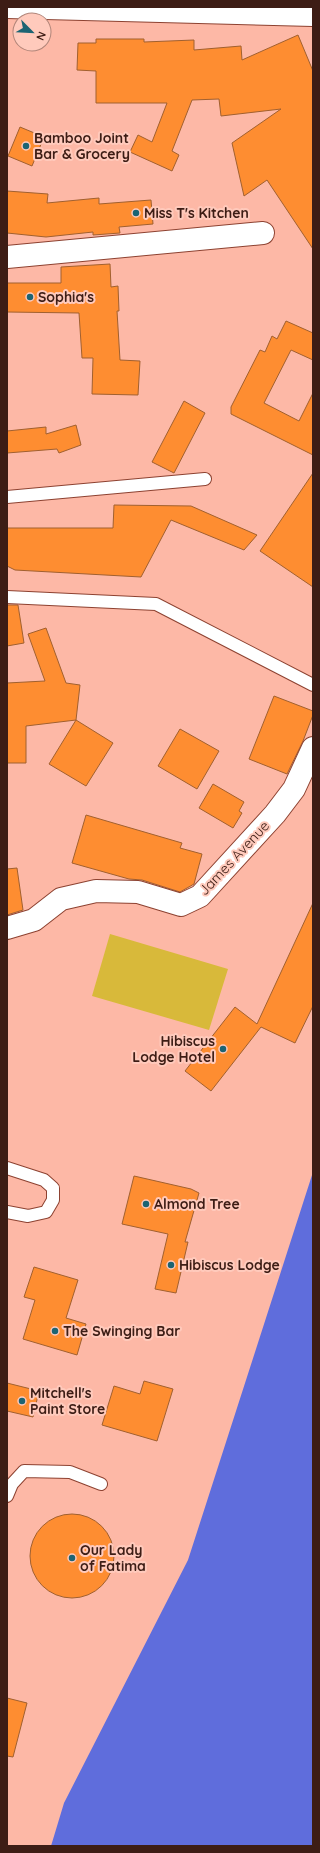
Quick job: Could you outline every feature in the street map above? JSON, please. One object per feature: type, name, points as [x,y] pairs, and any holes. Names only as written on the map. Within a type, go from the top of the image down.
[{"type":"street","points":[[7,7],[313,15]]},
{"type":"street","points":[[7,257],[263,233]]},
{"type":"street","name":"James Avenue","points":[[7,928],[34,920],[61,899],[96,891],[138,892],[181,905],[200,896],[275,814],[294,789],[313,748]]},
{"type":"lane","points":[[7,497],[205,479]]},
{"type":"lane","points":[[7,597],[156,604],[313,685]]},
{"type":"lane","points":[[7,1168],[44,1180],[53,1188],[53,1200],[46,1212],[28,1216],[7,1212]]},
{"type":"lane","points":[[7,1496],[12,1484],[24,1471],[70,1472],[101,1484]]},
{"type":"shaded area","points":[[110,934],[228,969],[209,1030],[92,996]]},
{"type":"water","points":[[313,1172],[313,1846],[51,1846],[64,1803],[188,1560]]},
{"type":"building","points":[[298,35],[313,71],[313,249],[267,180],[244,196],[232,143],[281,109],[221,116],[219,99],[192,100],[172,151],[179,155],[172,171],[130,152],[138,135],[152,142],[167,103],[96,103],[96,71],[77,70],[78,43],[96,43],[96,39],[144,39],[144,42],[194,40],[194,50],[241,46],[242,60]]},
{"type":"building","name":"Bamboo Joint Bar & Grocery","points":[[20,127],[44,137],[32,166],[8,156]]},
{"type":"building","points":[[7,191],[48,194],[47,203],[99,198],[99,204],[151,200],[153,224],[119,227],[120,233],[93,235],[93,232],[46,237],[7,233]]},
{"type":"building","points":[[110,264],[111,287],[118,286],[119,311],[117,311],[120,360],[140,361],[138,395],[92,394],[93,358],[82,358],[79,313],[7,312],[7,283],[61,283],[61,267]]},
{"type":"building","points":[[286,321],[313,333],[313,360],[291,350],[264,403],[299,421],[313,393],[313,455],[231,414],[231,407],[260,350],[265,352],[272,336],[277,339]]},
{"type":"building","points":[[184,401],[205,413],[174,473],[152,462]]},
{"type":"building","points":[[76,425],[81,445],[59,453],[57,449],[7,453],[7,431],[46,427],[46,434]]},
{"type":"building","points":[[313,473],[313,587],[260,551]]},
{"type":"building","points":[[114,505],[191,506],[257,535],[244,550],[171,520],[141,577],[15,570],[7,566],[7,528],[113,528]]},
{"type":"building","points":[[7,605],[18,605],[24,643],[7,646]]},
{"type":"building","points":[[46,628],[66,683],[80,685],[76,720],[26,726],[26,763],[7,763],[7,683],[45,681],[28,634]]},
{"type":"building","points":[[274,696],[313,711],[313,715],[303,741],[287,774],[249,759]]},
{"type":"building","points":[[76,720],[113,743],[86,786],[49,764]]},
{"type":"building","points":[[180,729],[219,751],[197,789],[158,766]]},
{"type":"building","points":[[213,784],[244,802],[239,811],[242,813],[233,828],[199,808]]},
{"type":"building","points":[[86,815],[182,843],[180,848],[202,854],[194,884],[180,892],[142,880],[129,879],[72,863]]},
{"type":"building","points":[[17,868],[23,910],[7,915],[7,869]]},
{"type":"building","points":[[313,903],[313,1006],[295,1043],[261,1027],[211,1091],[185,1071],[235,1007],[257,1024]]},
{"type":"building","points":[[134,1176],[191,1189],[199,1193],[185,1242],[188,1242],[176,1293],[155,1289],[168,1234],[122,1224]]},
{"type":"building","points":[[34,1267],[78,1280],[66,1318],[86,1324],[77,1355],[23,1339],[35,1300],[24,1297]]},
{"type":"building","points":[[144,1381],[173,1389],[157,1441],[102,1425],[114,1386],[140,1394]]},
{"type":"building","name":"Mitchell's Paint Store","points":[[7,1383],[39,1391],[33,1417],[7,1411]]},
{"type":"building","name":"Our Lady of Fatima","points":[[72,1514],[88,1517],[102,1526],[111,1540],[114,1556],[111,1572],[102,1586],[88,1595],[72,1598],[56,1595],[42,1586],[33,1572],[30,1556],[33,1540],[42,1526],[56,1517]]},
{"type":"building","points":[[7,1698],[27,1703],[13,1757],[7,1756]]},
{"type":"place","name":"Bamboo Joint Bar & Grocery","points":[[26,146]]},
{"type":"place","name":"Miss T's Kitchen","points":[[136,213]]},
{"type":"place","name":"Sophia's","points":[[30,297]]},
{"type":"place","name":"Hibiscus Lodge Hotel","points":[[223,1049]]},
{"type":"place","name":"Almond Tree","points":[[146,1204]]},
{"type":"place","name":"Hibiscus Lodge","points":[[171,1265]]},
{"type":"place","name":"The Swinging Bar","points":[[55,1331]]},
{"type":"place","name":"Mitchell's Paint Store","points":[[22,1401]]},
{"type":"place","name":"Our Lady of Fatima","points":[[72,1558]]}]
